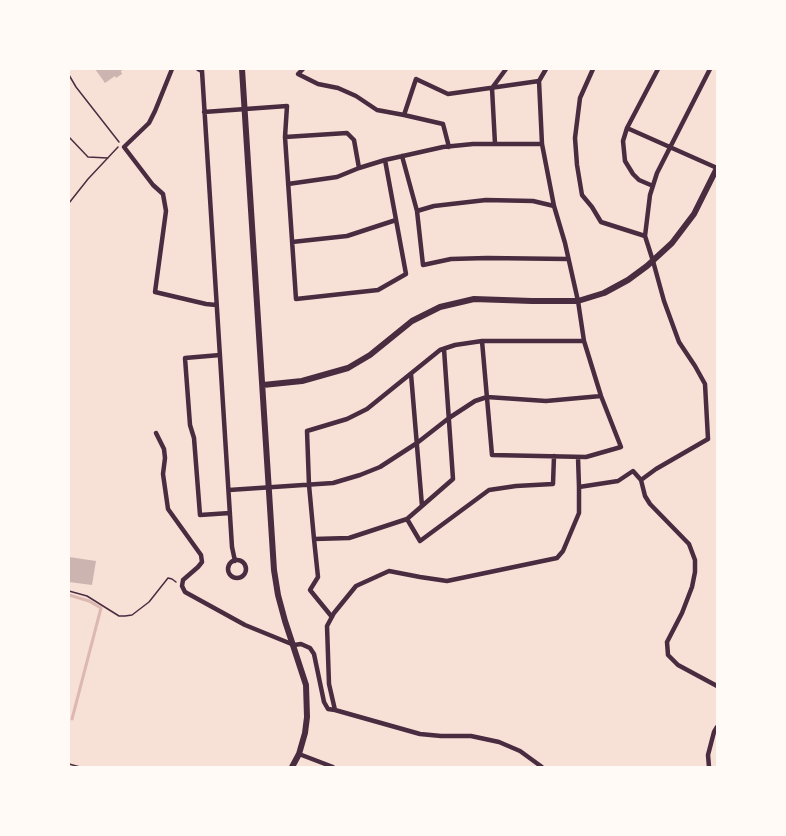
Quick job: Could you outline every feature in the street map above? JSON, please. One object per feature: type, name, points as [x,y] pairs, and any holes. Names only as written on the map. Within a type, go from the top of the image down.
[{"type":"street","points":[[172,69],[148,123],[124,147],[153,185],[163,194],[166,211],[155,292],[216,305]]},
{"type":"street","points":[[198,69],[202,70],[232,547],[235,561]]},
{"type":"street","points":[[242,69],[274,570],[285,621],[306,686],[308,703],[305,733],[299,754],[292,767]]},
{"type":"street","points":[[303,69],[298,74],[318,84],[338,88],[356,96],[377,110],[443,124],[449,147]]},
{"type":"street","points":[[495,144],[492,88],[506,69]]},
{"type":"street","points":[[483,341],[492,455],[578,457],[621,447],[601,396],[584,341],[578,301],[554,206],[542,144],[538,81],[546,69]]},
{"type":"street","points":[[593,69],[580,98],[576,138],[577,165],[582,195],[600,222],[645,236]]},
{"type":"street","points":[[653,186],[639,180],[633,174],[625,161],[623,141],[627,128],[658,69]]},
{"type":"street","points":[[641,480],[708,439],[705,384],[679,342],[645,236],[653,186],[710,69]]},
{"type":"street","points":[[404,115],[416,79],[448,94],[538,81]]},
{"type":"street","points":[[204,112],[287,106],[285,137],[296,299],[378,290],[406,274],[384,160]]},
{"type":"street","points":[[263,385],[302,381],[348,369],[370,355],[412,321],[440,307],[474,299],[578,301],[604,293],[628,280],[672,243],[694,214],[717,168],[627,128]]},
{"type":"street","points":[[285,137],[347,133],[354,140],[359,168]]},
{"type":"street","points":[[288,184],[337,177],[384,160],[449,147],[473,144],[542,144]]},
{"type":"street","points":[[402,156],[417,211],[423,265],[451,259],[475,258],[568,259]]},
{"type":"street","points":[[417,211],[434,206],[486,200],[533,201],[554,206]]},
{"type":"street","points":[[292,242],[347,236],[396,220]]},
{"type":"street","points":[[332,617],[310,590],[318,577],[309,485],[307,431],[367,409],[440,350],[455,345],[483,341],[584,341]]},
{"type":"street","points":[[314,538],[349,538],[407,519],[453,479],[444,349]]},
{"type":"street","points":[[220,356],[186,358],[190,424],[194,438],[200,514],[230,513]]},
{"type":"street","points":[[411,374],[422,506]]},
{"type":"street","points":[[229,489],[333,483],[360,475],[380,467],[417,443],[449,418],[475,401],[487,397],[546,401],[601,396]]},
{"type":"street","points":[[156,433],[164,449],[163,474],[168,509],[201,555],[202,562],[183,580],[184,592],[245,625],[294,645],[310,648],[314,654],[324,702],[328,709],[420,734],[471,736],[499,742],[520,751],[542,767]]},
{"type":"street","points":[[407,519],[420,540],[489,490],[553,484],[554,456]]},
{"type":"street","points":[[335,710],[328,684],[327,626],[356,586],[389,571],[420,578],[447,580],[557,558],[563,551],[579,513],[578,457]]},
{"type":"street","points":[[579,487],[618,481],[633,471],[641,480],[645,496],[650,504],[689,544],[695,560],[695,572],[682,613],[667,642],[668,655],[678,665],[717,686]]},
{"type":"street","points":[[709,767],[708,754],[717,727]]},
{"type":"street","points":[[299,754],[333,767]]},
{"type":"path","points":[[69,75],[122,146],[118,147],[88,179],[69,203]]},
{"type":"path","points":[[69,137],[88,157],[109,158]]},
{"type":"path","points":[[69,591],[87,596],[119,616],[125,616],[132,615],[149,602],[168,578],[182,586]]},
{"type":"path","points":[[69,764],[80,767]]},
{"type":"building","points":[[95,69],[124,69],[121,71],[122,74],[105,83]]},
{"type":"building","points":[[69,557],[96,561],[92,585],[69,582]]},
{"type":"waterway","points":[[69,595],[89,601],[101,608],[72,719]]}]
